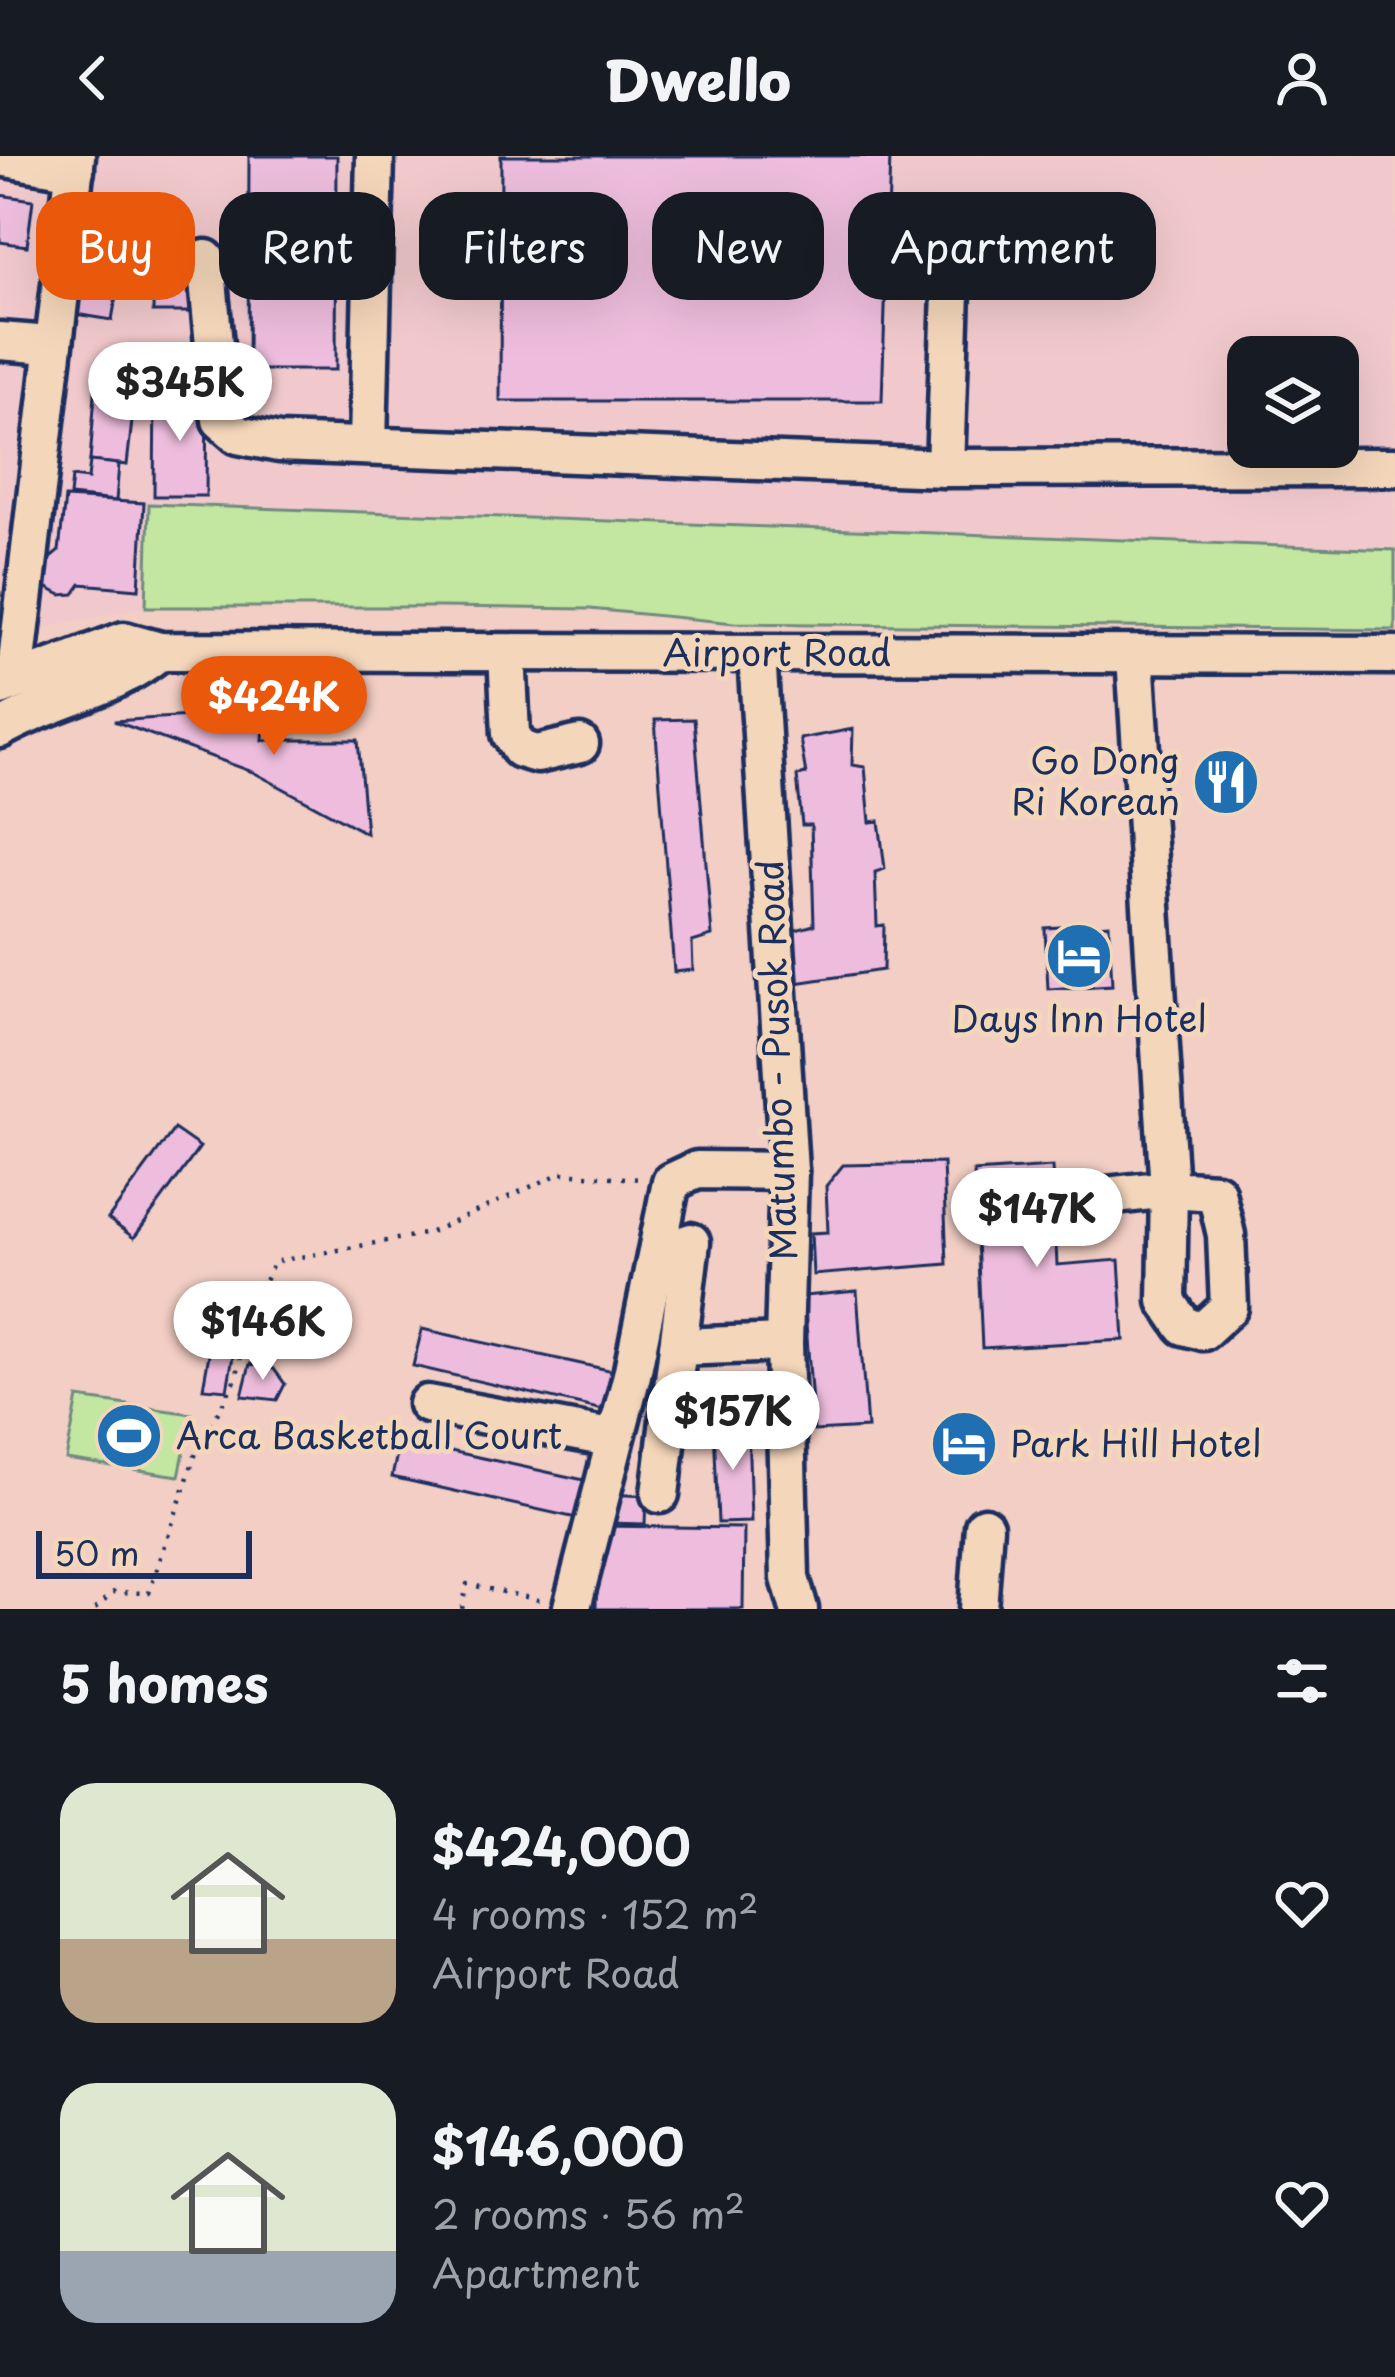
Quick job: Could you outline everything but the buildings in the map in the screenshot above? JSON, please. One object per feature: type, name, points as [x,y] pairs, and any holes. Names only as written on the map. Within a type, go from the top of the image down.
[{"type":"street","points":[[368,444],[375,156]]},
{"type":"street","points":[[0,157],[75,163],[8,640],[7,683]]},
{"type":"street","points":[[206,259],[221,420],[238,435],[279,443],[945,468],[1395,466]]},
{"type":"street","points":[[945,468],[951,300]]},
{"type":"street","points":[[0,341],[50,345]]},
{"type":"street","points":[[8,640],[61,641],[78,655]]},
{"type":"street","name":"Airport Road","points":[[7,683],[124,641],[160,651],[1395,655]]},
{"type":"street","points":[[0,729],[34,709],[136,672],[160,651]]},
{"type":"street","points":[[222,706],[281,704],[288,697],[286,651]]},
{"type":"street","points":[[507,653],[511,734],[520,749],[537,754],[580,744]]},
{"type":"street","name":"Matumbo - Pusok Road","points":[[757,654],[789,1171],[784,1342],[790,1578],[799,1609]]},
{"type":"street","points":[[1088,1198],[1169,1189],[1135,656]]},
{"type":"street","points":[[572,1607],[615,1439],[671,1182],[697,1170],[789,1171]]},
{"type":"street","points":[[660,1494],[691,1242]]},
{"type":"street","points":[[678,1348],[784,1342]]},
{"type":"street","points":[[427,1404],[615,1439]]},
{"type":"street","points":[[978,1609],[984,1526]]},
{"type":"path","points":[[95,1609],[114,1592],[149,1593],[196,1453],[236,1378],[251,1310],[274,1262],[429,1233],[561,1173],[671,1182]]},
{"type":"path","points":[[462,1609],[467,1585],[572,1607]]},
{"type":"shaded area","points":[[0,156],[1395,156],[1395,547],[1245,546],[150,504],[146,607],[36,629],[0,629]]},
{"type":"green space","points":[[149,504],[1395,550],[1395,630],[734,623],[590,609],[146,607]]},
{"type":"green space","name":"Arca Basketball Court","points":[[78,1398],[192,1414],[179,1476],[66,1459]]},
{"type":"place","name":"Go Dong Ri Korean","points":[[1226,782]]},
{"type":"place","name":"Days Inn Hotel","points":[[1079,956]]},
{"type":"place","name":"Arca Basketball Court","points":[[129,1436]]},
{"type":"place","name":"Park Hill Hotel","points":[[964,1444]]}]
